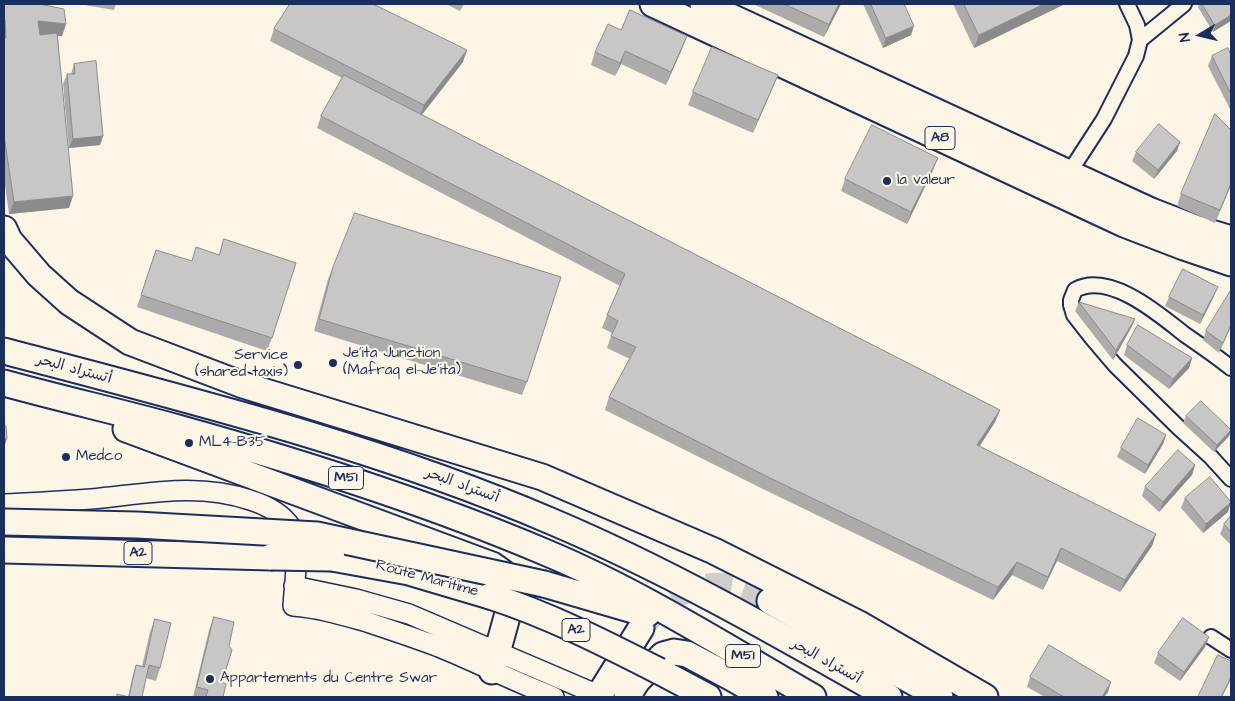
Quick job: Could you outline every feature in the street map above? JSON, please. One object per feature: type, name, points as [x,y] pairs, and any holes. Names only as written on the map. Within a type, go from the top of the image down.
[{"type":"highway","name":"A8","points":[[653,4],[1124,224],[1231,263]]},
{"type":"highway","name":"A8","points":[[703,4],[1151,210],[1195,228],[1231,239]]},
{"type":"highway","points":[[4,229],[9,240],[45,281],[69,302],[130,342],[242,385],[542,477],[714,551],[861,626],[985,697]]},
{"type":"highway","points":[[4,257],[33,288],[64,311],[130,342],[210,386],[299,431]]},
{"type":"highway","name":"أتستراد البحر","points":[[4,351],[299,431],[390,460],[471,489],[563,526],[675,580],[788,640],[889,697]]},
{"type":"highway","name":"أتستراد البحر","points":[[4,383],[255,450],[430,506],[549,553],[607,581],[673,616],[813,697]]},
{"type":"highway","points":[[74,401],[87,412],[102,420],[492,564],[505,573],[512,583],[513,595],[495,661]]},
{"type":"highway","points":[[4,522],[137,525],[317,535],[544,584],[645,614],[673,616]]},
{"type":"highway","name":"Route Maritime","points":[[4,550],[332,558],[409,572],[525,607],[590,636],[708,697]]},
{"type":"highway","points":[[770,601],[940,697]]},
{"type":"highway","points":[[600,697],[641,628]]},
{"type":"highway","points":[[627,697],[637,681],[663,655],[674,652],[687,654],[765,697]]},
{"type":"street","points":[[1070,173],[1104,119],[1136,56],[1140,40],[1137,25],[1127,4]]},
{"type":"street","points":[[1140,40],[1184,4]]},
{"type":"street","points":[[1231,368],[1144,303],[1113,288],[1090,284],[1075,290],[1071,300],[1073,312],[1098,345],[1115,365],[1210,456],[1231,479]]},
{"type":"street","points":[[12,503],[194,489],[239,496],[276,511],[290,527],[296,552],[293,606],[333,612],[440,648],[495,661],[560,680],[600,697]]},
{"type":"street","points":[[294,586],[356,599],[408,614],[495,661],[554,697]]},
{"type":"street","points":[[1211,637],[1231,650]]},
{"type":"building","points":[[4,4],[39,4],[64,9],[66,24],[38,21],[40,35],[57,33],[73,196],[14,202],[4,136],[4,38],[6,38]]},
{"type":"building","points":[[290,4],[373,4],[467,50],[424,105],[274,29]]},
{"type":"building","points":[[784,4],[839,4],[829,24]]},
{"type":"building","points":[[871,4],[904,4],[914,26],[886,38]]},
{"type":"building","points":[[964,4],[1044,4],[979,35]]},
{"type":"building","points":[[1202,4],[1231,4],[1231,15],[1215,25]]},
{"type":"building","points":[[630,10],[687,36],[671,72],[625,51],[620,63],[595,52],[608,24],[621,30]]},
{"type":"building","points":[[712,47],[778,75],[758,120],[693,92]]},
{"type":"building","points":[[1228,48],[1231,55],[1231,94],[1212,56]]},
{"type":"building","points":[[96,61],[103,136],[73,139],[67,74],[75,74],[74,64]]},
{"type":"building","points":[[344,75],[1000,410],[977,445],[1156,534],[1125,580],[1061,548],[1048,577],[1017,562],[998,587],[770,478],[609,397],[636,347],[611,336],[618,321],[607,315],[625,274],[321,116]]},
{"type":"building","points":[[1215,114],[1231,130],[1231,183],[1220,210],[1181,194]]},
{"type":"building","points":[[1159,124],[1180,142],[1158,170],[1136,152]]},
{"type":"building","name":"la valeur","points":[[872,125],[938,158],[911,212],[845,179]]},
{"type":"building","points":[[355,213],[561,277],[527,382],[319,319],[333,267]]},
{"type":"building","points":[[224,239],[296,263],[272,338],[141,295],[156,250],[192,261],[196,247],[219,255]]},
{"type":"building","points":[[1183,269],[1218,287],[1203,315],[1169,297]]},
{"type":"building","points":[[1231,290],[1231,325],[1223,343],[1206,331]]},
{"type":"building","points":[[1079,302],[1135,319],[1116,350]]},
{"type":"building","points":[[1138,325],[1192,358],[1173,379],[1127,345]]},
{"type":"building","points":[[1201,401],[1231,430],[1217,445],[1186,416]]},
{"type":"building","points":[[1138,418],[1166,435],[1148,465],[1121,448]]},
{"type":"building","points":[[4,426],[6,426],[7,439],[4,439]]},
{"type":"building","points":[[1178,450],[1195,465],[1163,502],[1145,487]]},
{"type":"building","points":[[1210,477],[1231,502],[1206,524],[1185,498]]},
{"type":"building","points":[[1231,516],[1231,532],[1224,524]]},
{"type":"building","name":"Appartements du Centre Swar","points":[[214,617],[234,622],[229,646],[232,650],[222,682],[226,684],[223,697],[206,697],[208,690],[197,687]]},
{"type":"building","points":[[1183,618],[1209,637],[1184,672],[1158,653]]},
{"type":"building","points":[[155,619],[171,623],[160,668],[149,665],[142,697],[129,697],[136,665],[144,667]]},
{"type":"building","points":[[1049,645],[1111,682],[1102,697],[1064,697],[1030,677]]},
{"type":"building","points":[[1218,655],[1231,661],[1231,677],[1221,697],[1198,697]]},
{"type":"building","points":[[117,694],[129,697],[117,697]]},
{"type":"tunnel","points":[[645,623],[661,605],[671,598],[688,590],[707,586],[734,587],[770,601]]},
{"type":"place","name":"la valeur","points":[[887,181]]},
{"type":"place","name":"Je'ita Junction (Mafraq el-Je'ita)","points":[[333,363]]},
{"type":"place","name":"Service (shared taxis)","points":[[298,365]]},
{"type":"place","name":"ML4-B35","points":[[189,443]]},
{"type":"place","name":"Medco","points":[[66,457]]},
{"type":"place","name":"Appartements du Centre Swar","points":[[210,679]]}]
